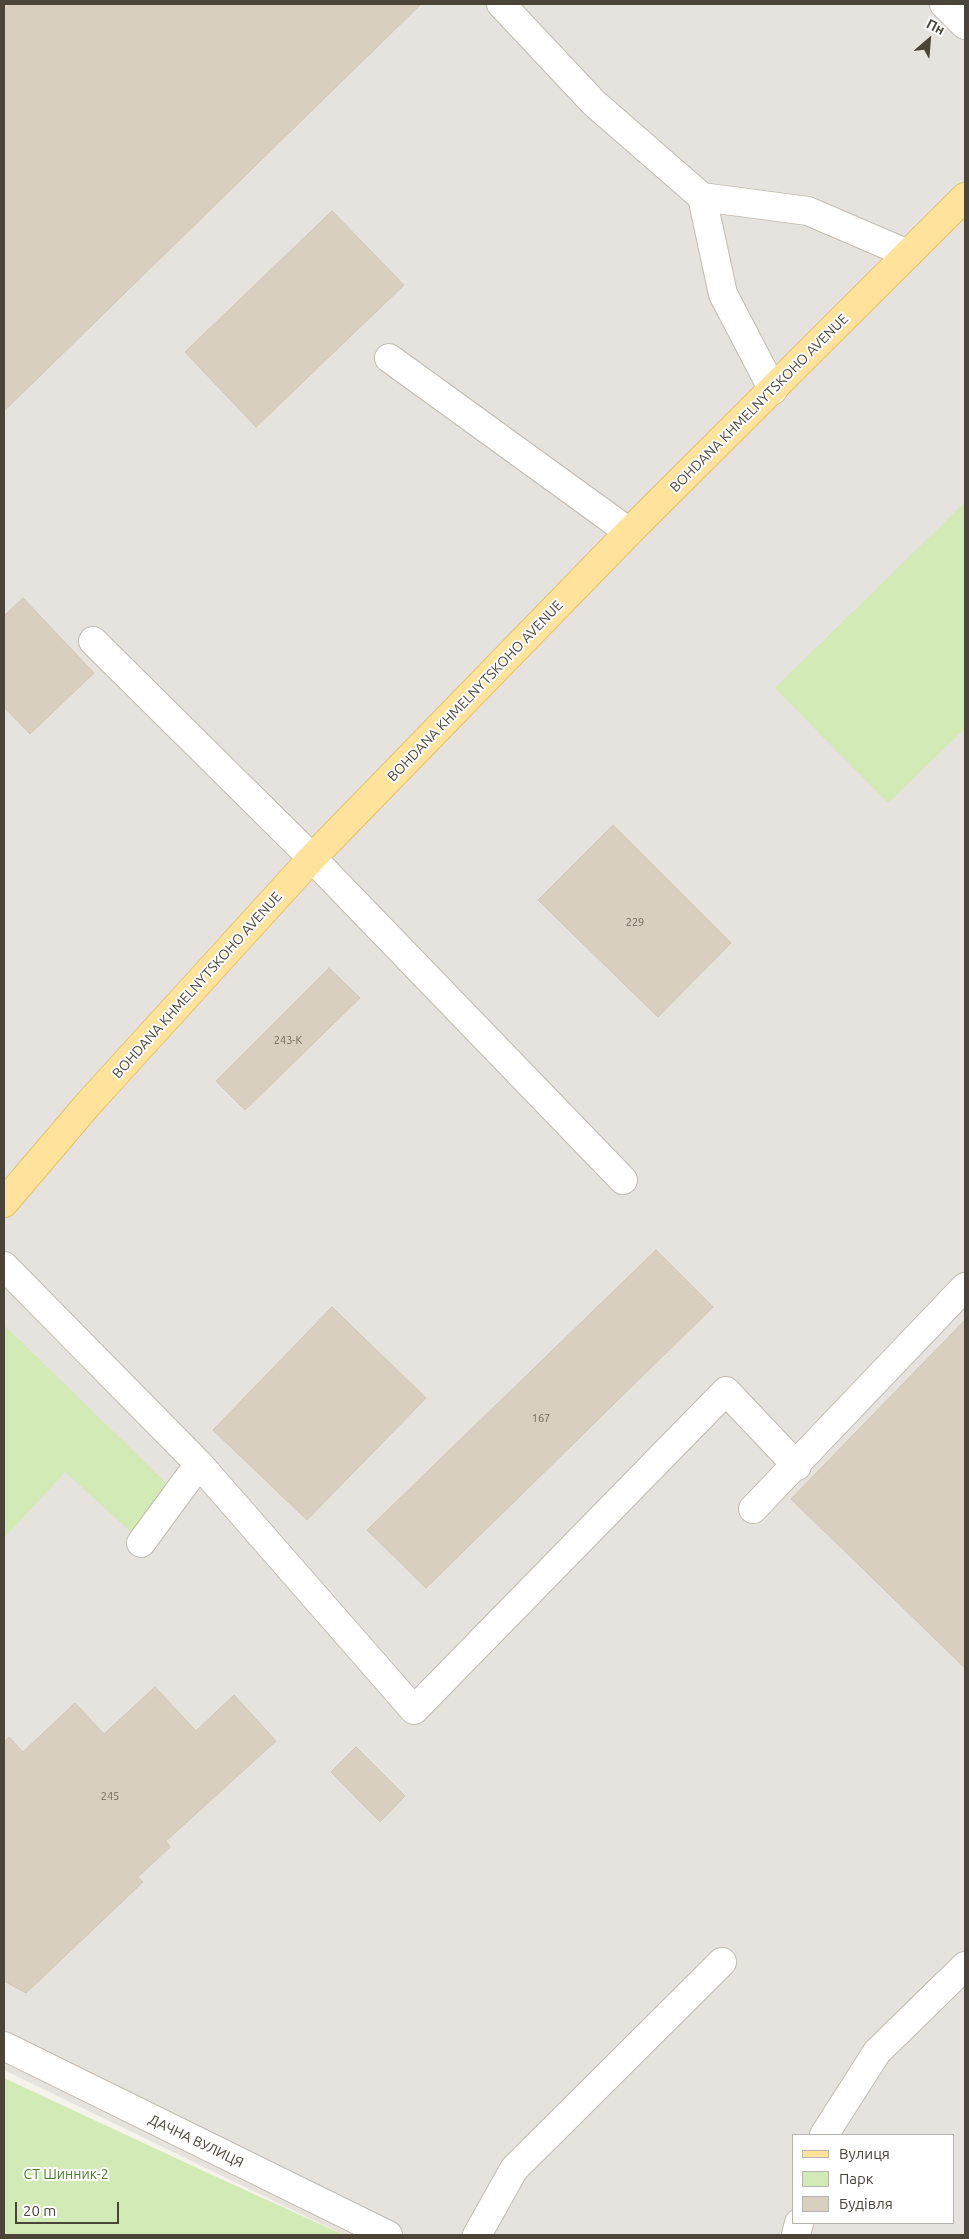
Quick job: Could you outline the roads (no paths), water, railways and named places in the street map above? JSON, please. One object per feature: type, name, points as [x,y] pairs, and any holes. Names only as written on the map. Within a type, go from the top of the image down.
[{"type":"main road","name":"BOHDANA KHMELNYTSKOHO AVENUE","points":[[4,1203],[89,1104],[312,858],[630,532],[965,197]]},
{"type":"street","points":[[501,4],[594,103],[702,197],[808,211],[908,254]]},
{"type":"street","points":[[944,4],[965,25]]},
{"type":"street","points":[[702,197],[723,294],[773,390]]},
{"type":"street","points":[[389,358],[630,532]]},
{"type":"street","points":[[93,641],[312,858],[623,1180]]},
{"type":"street","points":[[4,1266],[199,1464],[414,1710],[726,1391],[797,1466]]},
{"type":"street","points":[[753,1509],[797,1466],[965,1287]]},
{"type":"street","points":[[142,1543],[199,1464]]},
{"type":"street","points":[[477,2235],[514,2169],[722,1962]]},
{"type":"street","points":[[825,2134],[877,2052],[965,1966]]},
{"type":"street","name":"ДАЧНА ВУЛИЦЯ","points":[[4,2046],[388,2235]]},
{"type":"park label","name":"СТ Шинник-2","points":[[66,2174]]}]
